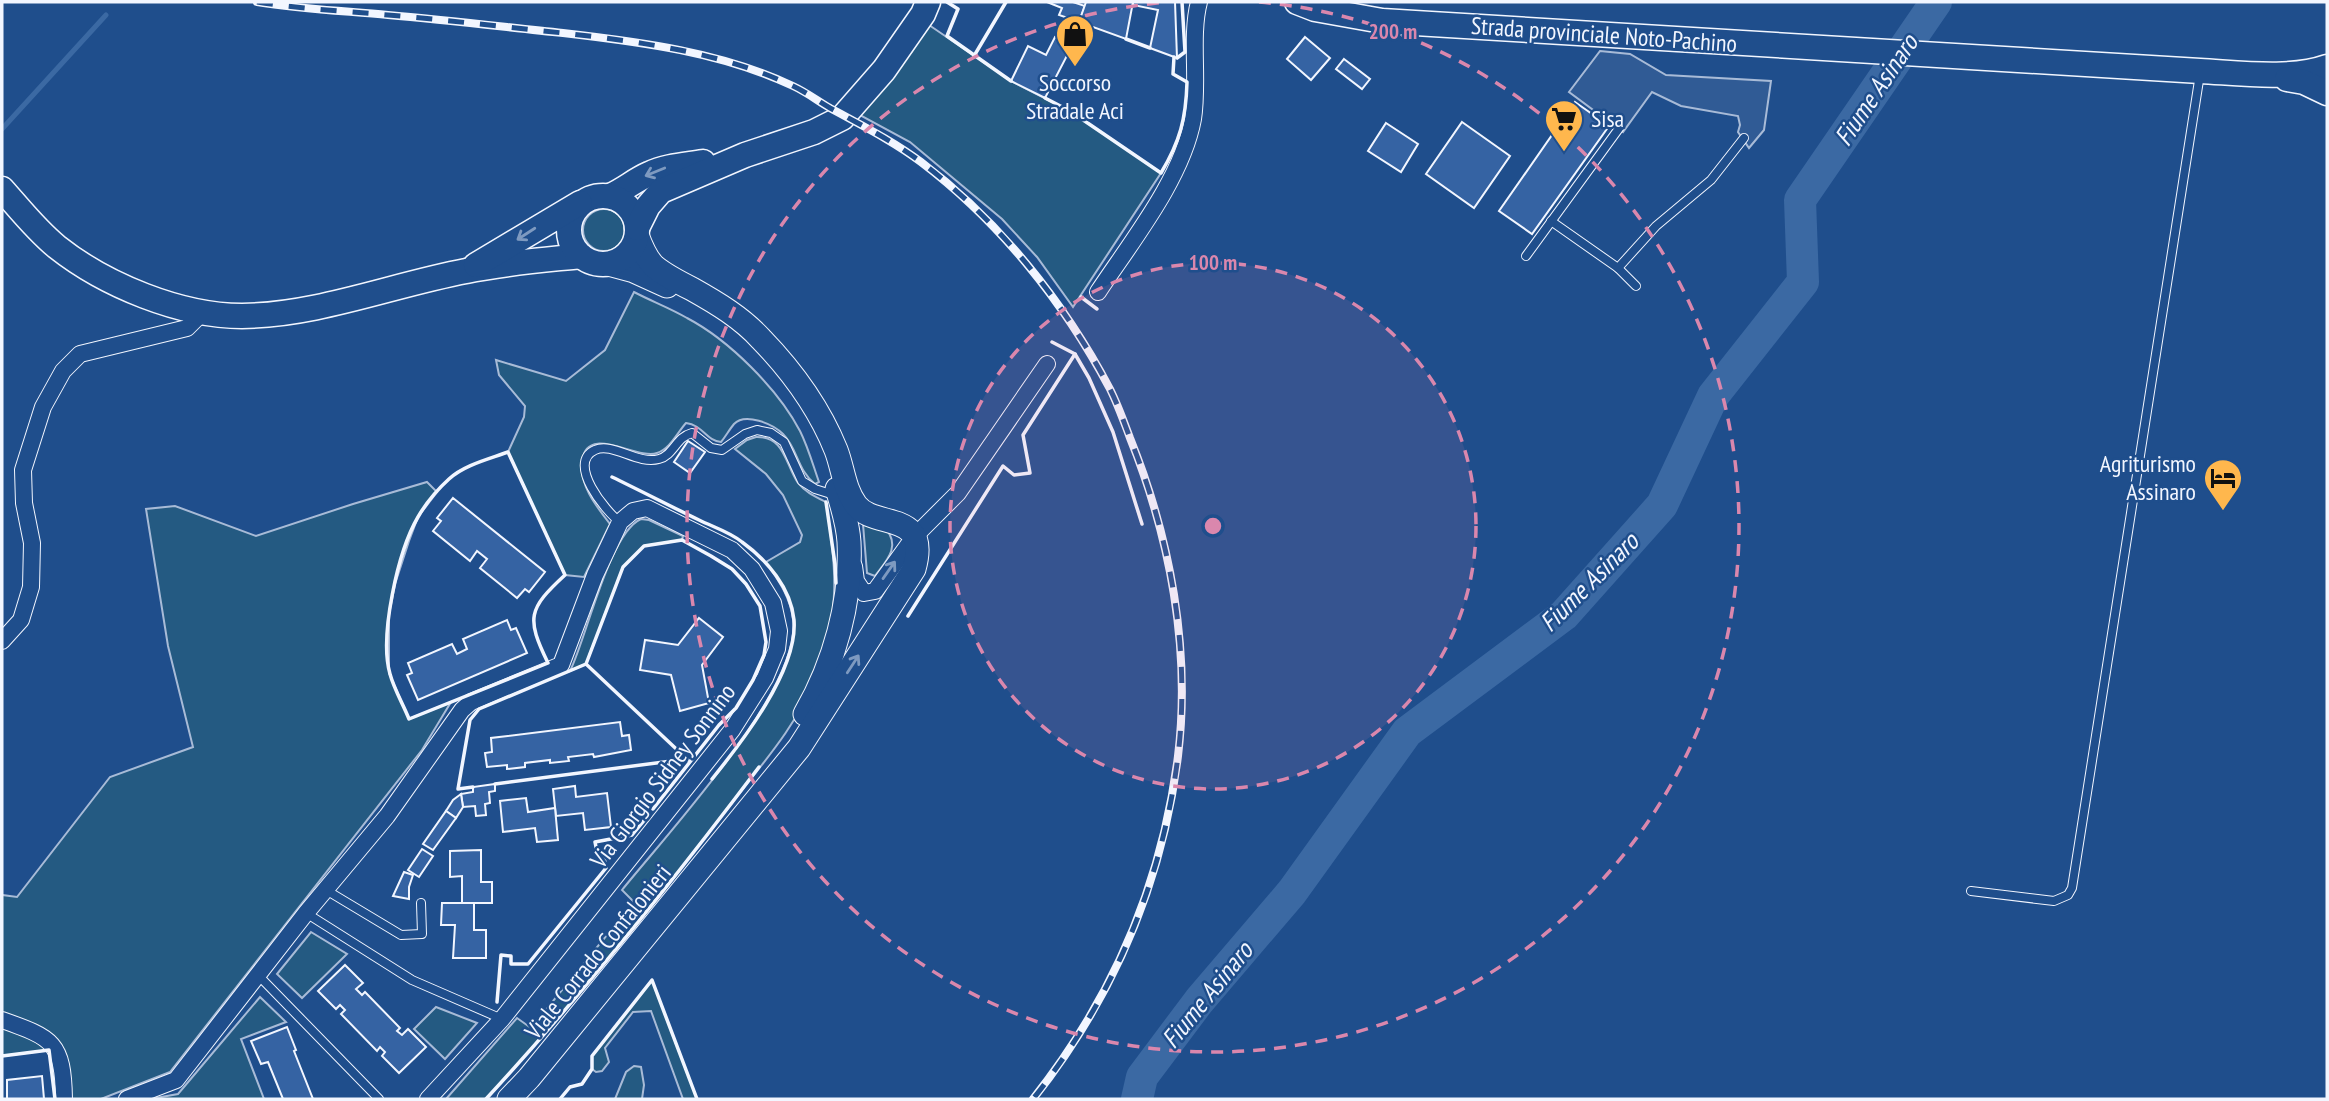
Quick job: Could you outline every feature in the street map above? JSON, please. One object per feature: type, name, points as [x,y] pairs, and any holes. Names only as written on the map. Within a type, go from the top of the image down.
[{"type":"main road","points":[[608,264],[622,258],[632,248],[648,206],[661,191],[693,175],[814,132],[842,118],[884,70],[923,14],[928,2]]},
{"type":"main road","name":"Strada provinciale Noto-Pachino","points":[[1297,2],[1315,9],[1382,21],[2200,71]]},
{"type":"main road","points":[[2200,71],[2266,74],[2310,72],[2327,67]]},
{"type":"main road","points":[[2266,74],[2304,82],[2327,93]]},
{"type":"main road","points":[[610,196],[647,174],[663,168],[745,155]]},
{"type":"main road","points":[[2,189],[56,246],[86,267],[112,282],[154,299],[204,312],[242,316],[302,309],[467,270],[581,257]]},
{"type":"main road","points":[[467,270],[585,200],[597,196],[610,196],[621,200],[635,217],[637,231],[653,266],[737,318],[760,337],[782,362],[811,400],[836,450],[849,494],[858,507],[866,513],[891,520],[906,528],[914,537],[918,547],[914,569],[799,748],[727,837]]},
{"type":"main road","points":[[585,200],[575,209],[569,234],[581,257],[594,263],[634,271],[666,285],[731,325],[773,366],[801,405],[824,452],[847,521],[849,542],[839,633],[827,669],[791,738],[727,837]]},
{"type":"main road","name":"Viale Corrado Confalonieri","points":[[509,1099],[538,1068],[727,837]]},
{"type":"street","points":[[1098,292],[1152,210],[1186,146],[1196,92],[1199,2]]},
{"type":"street","points":[[2,641],[21,620],[31,587],[32,543],[24,503],[23,470],[43,407],[63,371],[80,354],[187,328],[204,312]]},
{"type":"street","points":[[849,542],[856,582],[864,593],[875,591],[914,537],[958,493],[1047,365]]},
{"type":"street","name":"Via Giorgio Sidney Sonnino","points":[[428,1099],[502,1018],[732,730],[765,678],[777,649],[779,631],[773,603],[752,569],[732,550],[647,508],[633,511],[620,522]]},
{"type":"street","points":[[127,1099],[176,1080],[306,913],[387,816],[462,710],[471,702],[561,665],[595,575],[620,522]]},
{"type":"street","points":[[2,1020],[38,1033],[51,1042],[63,1070],[64,1099]]},
{"type":"lane","points":[[1971,891],[2054,901],[2068,895],[2073,888],[2200,71]]},
{"type":"lane","points":[[1526,256],[1620,127]]},
{"type":"lane","points":[[1618,268],[1656,226],[1711,180],[1744,138]]},
{"type":"lane","points":[[1551,221],[1618,268],[1636,286]]},
{"type":"lane","points":[[620,522],[608,514],[595,495],[586,474],[588,455],[607,448],[643,460],[657,460],[668,455],[684,435],[692,433],[711,449],[722,450],[745,434],[757,430],[771,433],[784,442],[802,481],[815,489],[839,496]]},
{"type":"lane","points":[[326,890],[401,935],[422,934],[421,903]]},
{"type":"lane","points":[[306,913],[412,980],[502,1018]]},
{"type":"lane","points":[[258,975],[379,1099]]},
{"type":"shaded area","points":[[929,25],[1011,81],[1070,111],[1161,173],[1073,307],[1037,257],[1002,219],[910,142],[856,113]]},
{"type":"shaded area","points":[[1600,51],[1630,54],[1666,75],[1771,81],[1764,130],[1749,148],[1738,132],[1738,116],[1681,106],[1652,92],[1623,132],[1569,92]]},
{"type":"shaded area","points":[[604,209],[619,215],[625,230],[619,245],[604,251],[589,245],[583,230],[589,215]]},
{"type":"shaded area","points":[[634,292],[703,327],[751,367],[791,415],[803,437],[819,482],[815,484],[809,478],[783,434],[766,423],[752,419],[734,424],[721,442],[686,423],[670,444],[657,453],[637,452],[614,445],[593,445],[586,450],[582,461],[583,478],[590,495],[610,524],[584,577],[565,575],[508,452],[524,417],[525,406],[499,375],[496,360],[566,381],[605,350]]},
{"type":"shaded area","points":[[756,437],[766,438],[779,446],[798,483],[807,492],[826,502],[834,568],[833,608],[825,650],[809,693],[776,747],[666,887],[517,1065],[486,1099],[446,1099],[517,1018],[531,1028],[634,902],[622,890],[728,760],[777,683],[790,648],[793,619],[786,596],[766,562],[800,542],[802,535],[783,495],[766,474],[735,449]]},
{"type":"shaded area","points":[[427,482],[437,492],[418,517],[395,584],[389,615],[389,673],[409,719],[451,702],[422,750],[170,1072],[101,1099],[71,1099],[64,1051],[2,1015],[2,895],[17,897],[110,777],[193,747],[168,646],[146,509],[175,506],[256,536]]},
{"type":"shaded area","points":[[641,519],[683,536],[682,540],[644,546],[623,567],[586,664],[570,671],[609,564],[629,528]]},
{"type":"shaded area","points":[[863,524],[886,529],[892,542],[890,554],[875,576],[867,573]]},
{"type":"shaded area","points":[[311,932],[347,954],[302,998],[277,974]]},
{"type":"shaded area","points":[[652,980],[697,1099],[683,1099],[651,1011],[633,1012],[605,1048],[609,1062],[602,1071],[596,1072],[592,1069],[592,1056]]},
{"type":"shaded area","points":[[260,997],[286,1022],[241,1039],[264,1099],[150,1099],[178,1094]]},
{"type":"shaded area","points":[[436,1007],[477,1023],[445,1059],[414,1029]]},
{"type":"shaded area","points":[[2,1025],[17,1030],[49,1050],[2,1056]]},
{"type":"shaded area","points":[[634,1066],[641,1067],[644,1085],[642,1099],[615,1099],[626,1072]]},
{"type":"building","points":[[1047,2],[1073,2],[1085,6],[1079,22],[1059,15],[1062,8]]},
{"type":"building","points":[[1086,2],[1133,2],[1126,39],[1079,22]]},
{"type":"building","points":[[1133,2],[1175,2],[1177,58],[1150,48],[1158,10],[1133,5]]},
{"type":"building","points":[[1055,37],[1072,46],[1045,98],[1011,81],[1028,46],[1046,55]]},
{"type":"building","points":[[1305,37],[1330,58],[1311,80],[1287,59]]},
{"type":"building","points":[[1344,59],[1370,79],[1362,89],[1336,69]]},
{"type":"building","points":[[1575,102],[1609,126],[1532,234],[1499,211]]},
{"type":"building","points":[[1462,122],[1510,156],[1474,208],[1426,174]]},
{"type":"building","points":[[1386,123],[1418,144],[1401,172],[1368,151]]},
{"type":"building","points":[[688,441],[705,452],[690,473],[674,462]]},
{"type":"building","points":[[453,498],[545,572],[529,592],[525,589],[517,598],[480,568],[487,559],[477,551],[470,561],[433,531],[441,521],[437,518]]},
{"type":"building","points":[[699,618],[723,637],[702,665],[709,703],[680,711],[671,675],[640,670],[645,640],[678,645]]},
{"type":"building","points":[[507,620],[511,630],[516,628],[527,653],[418,700],[407,675],[412,673],[408,663],[452,644],[457,654],[467,649],[463,639]]},
{"type":"building","points":[[620,722],[622,736],[629,735],[631,750],[594,757],[593,754],[568,757],[569,761],[525,763],[525,767],[487,767],[485,753],[492,752],[491,738]]},
{"type":"building","points":[[495,784],[495,791],[489,792],[490,803],[485,804],[486,815],[476,816],[475,806],[463,807],[461,794],[473,792],[473,787]]},
{"type":"building","points":[[575,786],[576,797],[607,793],[611,827],[585,830],[583,813],[556,816],[553,789]]},
{"type":"building","points":[[461,794],[463,807],[456,818],[446,811]]},
{"type":"building","points":[[526,798],[528,812],[555,808],[558,840],[537,842],[535,828],[503,832],[500,801]]},
{"type":"building","points":[[446,811],[456,818],[433,850],[423,844]]},
{"type":"building","points":[[422,849],[433,856],[419,877],[408,870]]},
{"type":"building","points":[[481,850],[481,882],[492,882],[492,903],[462,903],[462,876],[450,877],[450,851]]},
{"type":"building","points":[[404,872],[413,875],[409,899],[393,896]]},
{"type":"building","points":[[442,903],[474,903],[474,930],[486,930],[486,958],[453,958],[455,925],[441,925]]},
{"type":"building","points":[[345,965],[363,983],[356,989],[362,995],[365,992],[400,1028],[397,1031],[402,1035],[408,1029],[426,1047],[399,1073],[382,1056],[385,1052],[380,1047],[377,1051],[341,1014],[345,1010],[340,1005],[336,1009],[318,991]]},
{"type":"building","points":[[287,1027],[313,1099],[283,1099],[268,1062],[261,1064],[251,1041]]},
{"type":"building","points":[[42,1076],[44,1099],[7,1099],[7,1080]]},
{"type":"waterway","name":"Fiume Asinaro","points":[[1137,1099],[1142,1077],[1199,1001],[1292,892],[1407,732],[1564,615],[1662,505],[1713,396],[1803,282],[1800,200],[1936,2]]},
{"type":"waterway","points":[[2,129],[106,15]]},
{"type":"railway","points":[[257,2],[622,40],[680,50],[766,74],[803,91],[921,162],[950,185],[1003,237],[1051,295],[1092,357],[1113,395],[1144,476],[1156,514],[1174,594],[1182,675],[1178,756],[1160,849],[1146,894],[1130,938],[1110,980],[1062,1061],[1033,1099]]},
{"type":"wall","points":[[947,2],[958,9],[947,36],[1011,81]]},
{"type":"wall","points":[[974,56],[1006,2]]},
{"type":"wall","points":[[1177,58],[1185,52],[1182,2]]},
{"type":"wall","points":[[1126,39],[1150,48]]},
{"type":"wall","points":[[1045,98],[1070,111],[1161,173],[1177,140],[1185,107],[1187,82],[1173,74],[1174,57]]},
{"type":"wall","points":[[1081,297],[1097,309]]},
{"type":"wall","points":[[1052,342],[1075,354],[1089,378],[1113,432],[1142,524]]},
{"type":"wall","points":[[908,616],[1003,466],[1014,475],[1030,473],[1023,435],[1075,354]]},
{"type":"wall","points":[[508,452],[565,575],[544,597],[534,615],[536,635],[548,663],[409,719],[390,674],[387,638],[392,594],[411,532],[432,496],[455,474],[508,452]]},
{"type":"wall","points":[[612,477],[737,538],[769,566],[783,586],[792,608],[793,640],[778,683],[752,726],[712,779]]},
{"type":"wall","points":[[826,502],[836,583]]},
{"type":"wall","points":[[473,787],[458,789],[470,720],[479,709],[586,664],[623,567],[644,546],[682,540],[732,569],[746,584],[760,606],[766,642],[764,655],[753,680],[736,708],[719,725],[653,809]]},
{"type":"wall","points":[[586,664],[688,760]]},
{"type":"wall","points":[[495,784],[687,759]]},
{"type":"wall","points":[[486,1099],[627,936],[759,767]]},
{"type":"wall","points":[[497,1002],[501,955],[511,956],[511,964],[528,964],[606,868],[603,851],[597,852],[595,842],[632,835],[647,817]]},
{"type":"wall","points":[[560,1099],[570,1087],[582,1084],[592,1069],[592,1056],[652,980],[697,1099]]},
{"type":"wall","points":[[2,1056],[49,1050],[55,1099]]},
{"type":"place","name":"Soccorso Stradale Aci","points":[[1075,68]]},
{"type":"place","name":"Sisa","points":[[1564,153]]},
{"type":"place","name":"Agriturismo Assinaro","points":[[2223,512]]}]
